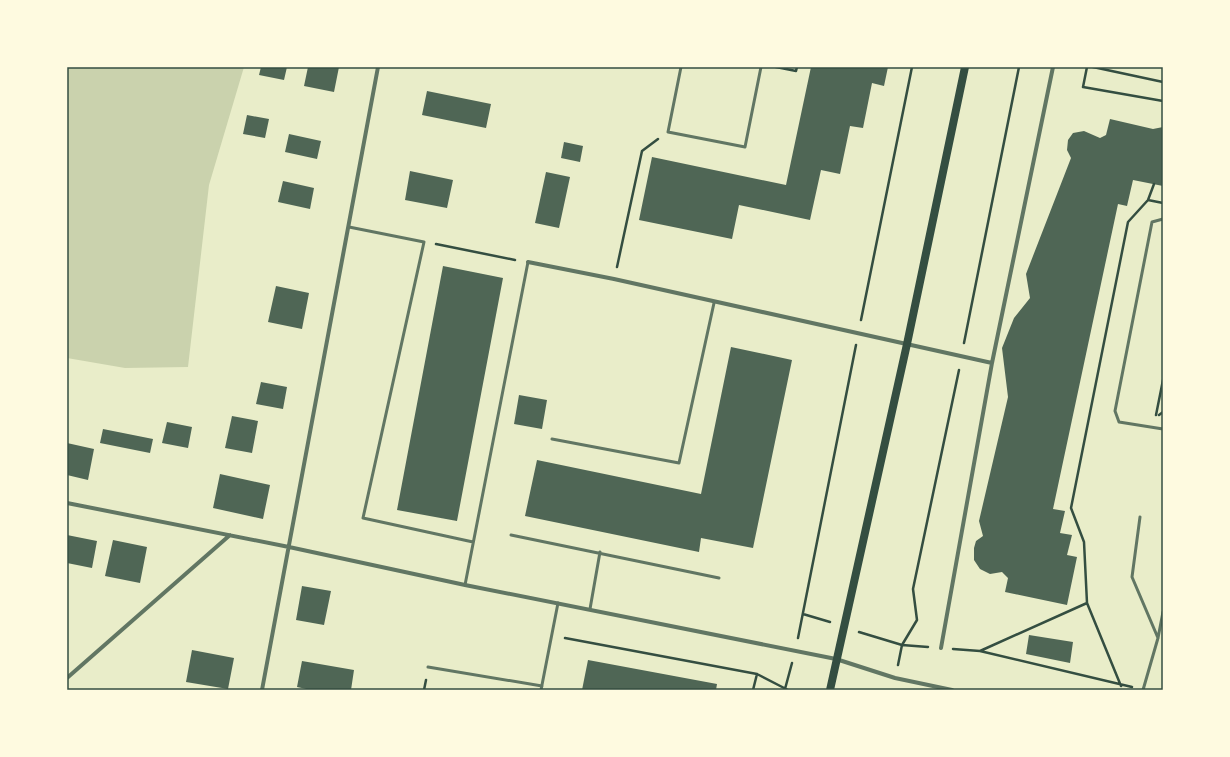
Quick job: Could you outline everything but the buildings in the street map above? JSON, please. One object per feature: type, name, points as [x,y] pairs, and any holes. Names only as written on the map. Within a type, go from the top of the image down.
[{"type":"main road","points":[[830,690],[907,344],[965,67]]},
{"type":"street","points":[[262,690],[378,67]]},
{"type":"street","points":[[941,648],[992,363],[1053,67]]},
{"type":"street","points":[[528,262],[614,279],[992,363]]},
{"type":"street","points":[[67,503],[289,547],[465,585],[590,609],[795,652],[836,659],[925,688],[952,690]]},
{"type":"street","points":[[67,678],[230,535]]},
{"type":"lane","points":[[681,67],[668,132],[745,147],[761,67]]},
{"type":"lane","points":[[1163,219],[1152,222],[1115,411],[1119,422],[1163,429]]},
{"type":"lane","points":[[349,227],[424,242],[363,518],[474,542]]},
{"type":"lane","points":[[465,585],[528,262]]},
{"type":"lane","points":[[552,439],[679,463],[714,302]]},
{"type":"lane","points":[[1140,517],[1132,577],[1158,638]]},
{"type":"lane","points":[[511,535],[600,552],[719,578]]},
{"type":"lane","points":[[590,609],[600,552]]},
{"type":"lane","points":[[428,668],[542,688],[558,603]]},
{"type":"lane","points":[[1144,689],[1158,638],[1163,612]]},
{"type":"path","points":[[776,67],[796,71],[797,67]]},
{"type":"path","points":[[551,635],[757,674],[786,690],[795,652],[912,67]]},
{"type":"path","points":[[895,678],[902,645],[917,620],[913,589],[962,356],[1019,67]]},
{"type":"path","points":[[1087,67],[1083,87],[1163,101]]},
{"type":"path","points":[[1093,67],[1163,82]]},
{"type":"path","points":[[614,279],[642,151],[668,132]]},
{"type":"path","points":[[1121,686],[1087,603],[1084,542],[1071,508],[1128,222],[1148,200],[1154,184]]},
{"type":"path","points":[[1148,200],[1163,203]]},
{"type":"path","points":[[424,242],[528,262]]},
{"type":"path","points":[[1153,427],[1163,380]]},
{"type":"path","points":[[980,651],[1087,603]]},
{"type":"path","points":[[902,645],[980,651],[1121,686],[1144,689]]},
{"type":"path","points":[[753,690],[757,674]]},
{"type":"path","points":[[424,690],[426,682]]},
{"type":"green space","points":[[67,67],[244,67],[209,185],[188,367],[125,368],[67,358]]}]
